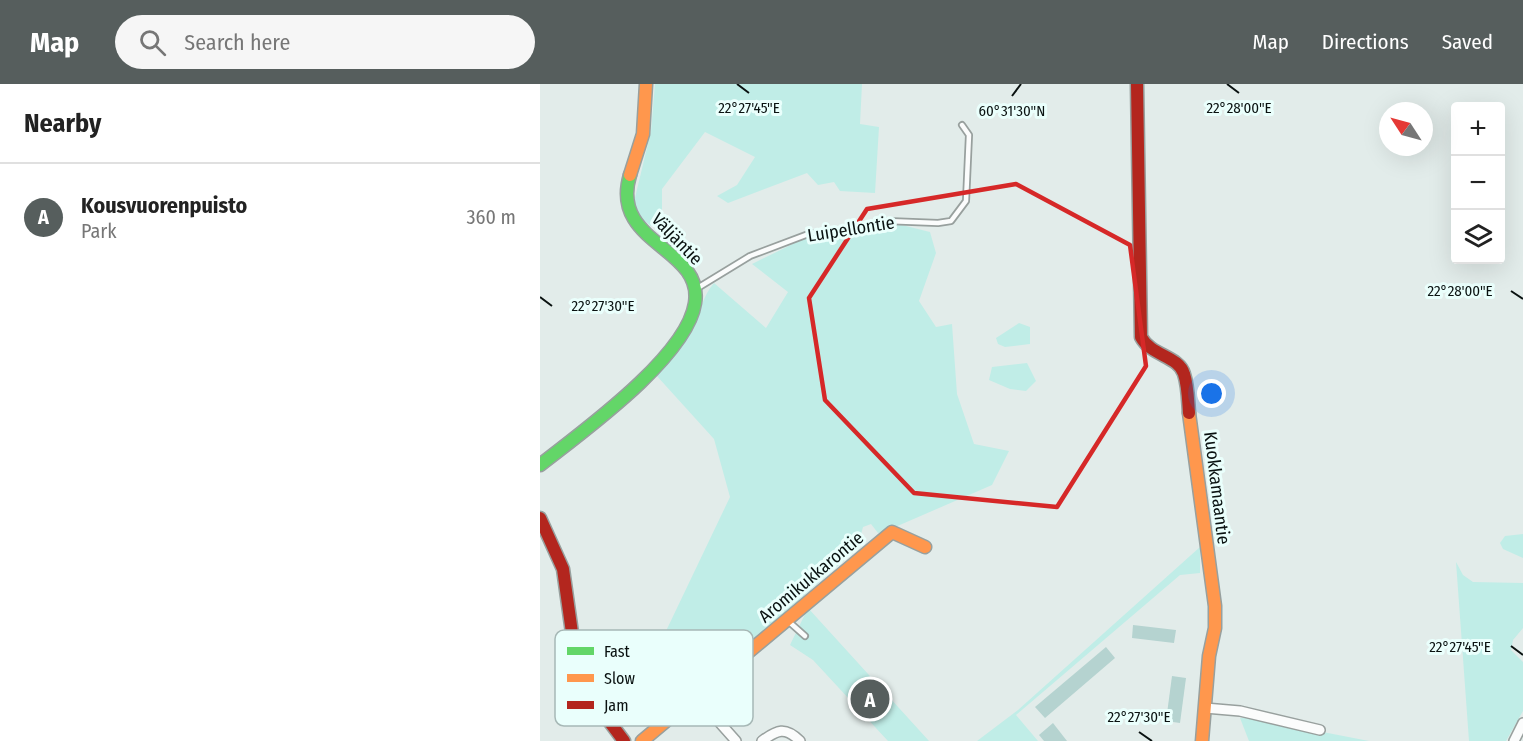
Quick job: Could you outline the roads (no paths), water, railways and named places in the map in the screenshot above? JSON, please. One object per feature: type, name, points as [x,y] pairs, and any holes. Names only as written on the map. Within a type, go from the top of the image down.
[{"type":"street","name":"Väljäntie","points":[[540,465],[669,354],[690,321],[695,307],[696,289],[692,278],[642,231],[626,203],[629,180],[643,135],[645,84]]},
{"type":"street","name":"Kuokkamaantie","points":[[1137,84],[1140,332],[1146,349],[1155,355],[1175,360],[1184,372],[1215,606],[1215,628],[1209,656],[1202,741]]},
{"type":"street","points":[[540,518],[560,557],[565,575],[572,630]]},
{"type":"street","name":"Aromikukkarontie","points":[[753,648],[892,532],[899,533],[925,547]]},
{"type":"street","points":[[1205,708],[1239,711],[1320,730]]},
{"type":"street","points":[[1514,741],[1523,723]]},
{"type":"street","points":[[612,726],[624,741]]},
{"type":"street","name":"Aromikukkarontie","points":[[642,741],[666,726]]},
{"type":"street","points":[[723,726],[736,741]]},
{"type":"street","points":[[762,741],[777,730],[783,730],[800,741]]},
{"type":"lane","name":"Luipellontie","points":[[696,289],[750,256],[811,233],[853,233],[875,228],[887,221],[938,223],[951,221],[966,201],[969,135],[962,125]]},
{"type":"lane","points":[[787,620],[806,636]]},
{"type":"place","name":"Kousvuorenpuisto","points":[[870,699]]}]
